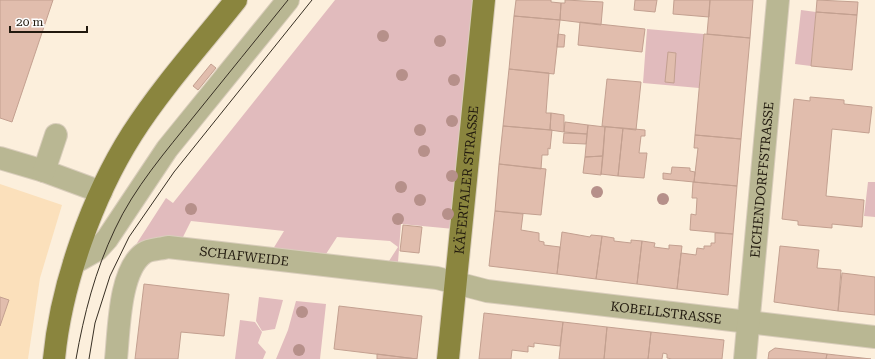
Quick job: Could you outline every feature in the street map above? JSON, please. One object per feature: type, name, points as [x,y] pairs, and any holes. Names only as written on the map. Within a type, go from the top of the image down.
[{"type":"main road","points":[[54,359],[67,288],[74,263],[101,192],[132,134],[168,85],[236,0]]},
{"type":"main road","name":"KÄFERTALER STRASSE","points":[[448,359],[457,283],[484,0]]},
{"type":"street","points":[[74,263],[97,250],[107,239],[167,150],[288,0]]},
{"type":"street","name":"EICHENDORFFSTRASSE","points":[[745,359],[750,321],[778,0]]},
{"type":"street","points":[[44,171],[56,135]]},
{"type":"street","points":[[0,158],[44,171],[101,192]]},
{"type":"street","name":"SCHAFWEIDE","points":[[116,359],[122,299],[132,268],[145,252],[168,247],[437,278],[457,283]]},
{"type":"street","name":"KOBELLSTRASSE","points":[[457,283],[487,291],[875,337]]},
{"type":"shaded area","points":[[335,0],[474,0],[454,229],[401,224],[398,262],[389,261],[398,247],[390,241],[337,237],[326,254],[273,249],[284,231],[191,221],[182,239],[137,243],[166,198],[173,203]]},
{"type":"shaded area","points":[[801,10],[816,12],[811,66],[795,64]]},
{"type":"shaded area","points":[[647,29],[704,34],[699,88],[643,83]]},
{"type":"shaded area","points":[[868,182],[875,182],[875,217],[864,216]]},
{"type":"shaded area","points":[[0,184],[62,205],[40,278],[28,359],[0,359]]},
{"type":"shaded area","points":[[259,297],[283,300],[275,329],[262,331],[256,321]]},
{"type":"shaded area","points":[[296,301],[326,304],[320,359],[276,359],[288,330]]},
{"type":"shaded area","points":[[240,320],[255,322],[262,332],[258,343],[266,352],[263,359],[235,359]]},
{"type":"building","points":[[0,0],[53,0],[12,122],[0,118]]},
{"type":"building","points":[[516,0],[551,0],[551,2],[561,3],[560,20],[514,16]]},
{"type":"building","points":[[565,0],[603,2],[601,25],[560,20],[561,3],[565,3]]},
{"type":"building","points":[[635,0],[657,0],[655,12],[634,10]]},
{"type":"building","points":[[674,0],[710,0],[709,17],[673,14]]},
{"type":"building","points":[[710,0],[753,0],[750,38],[707,34]]},
{"type":"building","points":[[817,0],[858,2],[857,15],[816,12]]},
{"type":"building","points":[[816,12],[857,15],[852,70],[811,66]]},
{"type":"building","points":[[514,16],[560,20],[554,74],[509,69]]},
{"type":"building","points":[[580,22],[645,29],[642,52],[578,45]]},
{"type":"building","points":[[558,34],[565,35],[564,47],[557,47]]},
{"type":"building","points":[[704,34],[750,38],[741,139],[695,135]]},
{"type":"building","points":[[668,52],[676,53],[674,83],[665,82]]},
{"type":"building","points":[[211,64],[216,68],[198,90],[193,86]]},
{"type":"building","points":[[509,69],[549,73],[546,113],[551,113],[550,130],[503,126]]},
{"type":"building","points":[[607,79],[641,82],[636,130],[602,126]]},
{"type":"building","points":[[810,97],[844,100],[844,104],[872,107],[869,133],[832,129],[826,196],[864,200],[862,227],[832,224],[832,228],[798,225],[798,221],[782,219],[794,99],[810,101]]},
{"type":"building","points":[[551,113],[564,115],[564,132],[550,130]]},
{"type":"building","points":[[565,122],[588,125],[587,134],[564,132]]},
{"type":"building","points":[[588,125],[605,127],[603,156],[585,157]]},
{"type":"building","points":[[503,126],[552,130],[550,149],[548,148],[548,155],[542,155],[541,169],[499,164]]},
{"type":"building","points":[[605,127],[623,128],[618,176],[601,174]]},
{"type":"building","points":[[623,128],[645,130],[645,136],[641,136],[639,153],[647,153],[644,178],[618,176]]},
{"type":"building","points":[[564,133],[587,134],[586,144],[563,143]]},
{"type":"building","points":[[695,135],[741,139],[737,186],[694,182],[698,148],[694,148]]},
{"type":"building","points":[[603,156],[601,175],[583,173],[585,157]]},
{"type":"building","points":[[499,164],[546,169],[541,215],[495,211]]},
{"type":"building","points":[[672,167],[690,168],[690,171],[695,172],[694,182],[663,179],[663,173],[671,174]]},
{"type":"building","points":[[693,182],[737,186],[733,234],[690,230],[691,214],[696,215],[697,198],[692,198]]},
{"type":"building","points":[[495,211],[523,214],[521,230],[539,233],[539,241],[544,242],[544,245],[560,247],[557,274],[489,266]]},
{"type":"building","points":[[403,225],[422,227],[419,253],[400,251]]},
{"type":"building","points":[[562,232],[590,237],[591,235],[602,236],[596,279],[557,274]]},
{"type":"building","points":[[715,233],[733,234],[728,295],[677,289],[681,253],[696,255],[697,248],[704,249],[704,246],[711,246],[711,243],[715,243]]},
{"type":"building","points":[[602,236],[614,238],[614,241],[631,243],[631,240],[642,241],[637,284],[596,279]]},
{"type":"building","points":[[642,241],[655,243],[654,247],[669,249],[669,245],[682,246],[677,289],[637,284]]},
{"type":"building","points":[[780,246],[819,250],[817,268],[841,270],[838,311],[774,302]]},
{"type":"building","points":[[842,273],[875,277],[875,315],[838,311]]},
{"type":"building","points":[[144,284],[229,294],[224,336],[181,332],[178,359],[135,359]]},
{"type":"building","points":[[0,297],[9,300],[0,326]]},
{"type":"building","points":[[339,306],[422,316],[417,359],[334,349]]},
{"type":"building","points":[[484,313],[563,322],[560,346],[534,343],[534,347],[528,346],[528,352],[512,350],[511,359],[479,359]]},
{"type":"building","points":[[563,322],[607,327],[604,359],[559,359]]},
{"type":"building","points":[[607,327],[651,332],[648,359],[604,359]]},
{"type":"building","points":[[651,332],[724,340],[722,359],[672,359],[667,358],[667,354],[663,353],[662,359],[648,359]]},
{"type":"building","points":[[775,348],[827,354],[826,359],[768,359],[769,352]]},
{"type":"building","points":[[377,354],[417,359],[377,359]]},
{"type":"building","points":[[827,354],[871,359],[826,359]]},
{"type":"tram line","points":[[76,359],[96,277],[115,229],[131,199],[162,156],[288,0]]},
{"type":"tram line","points":[[89,359],[95,323],[110,276],[129,237],[174,172],[312,0]]}]
